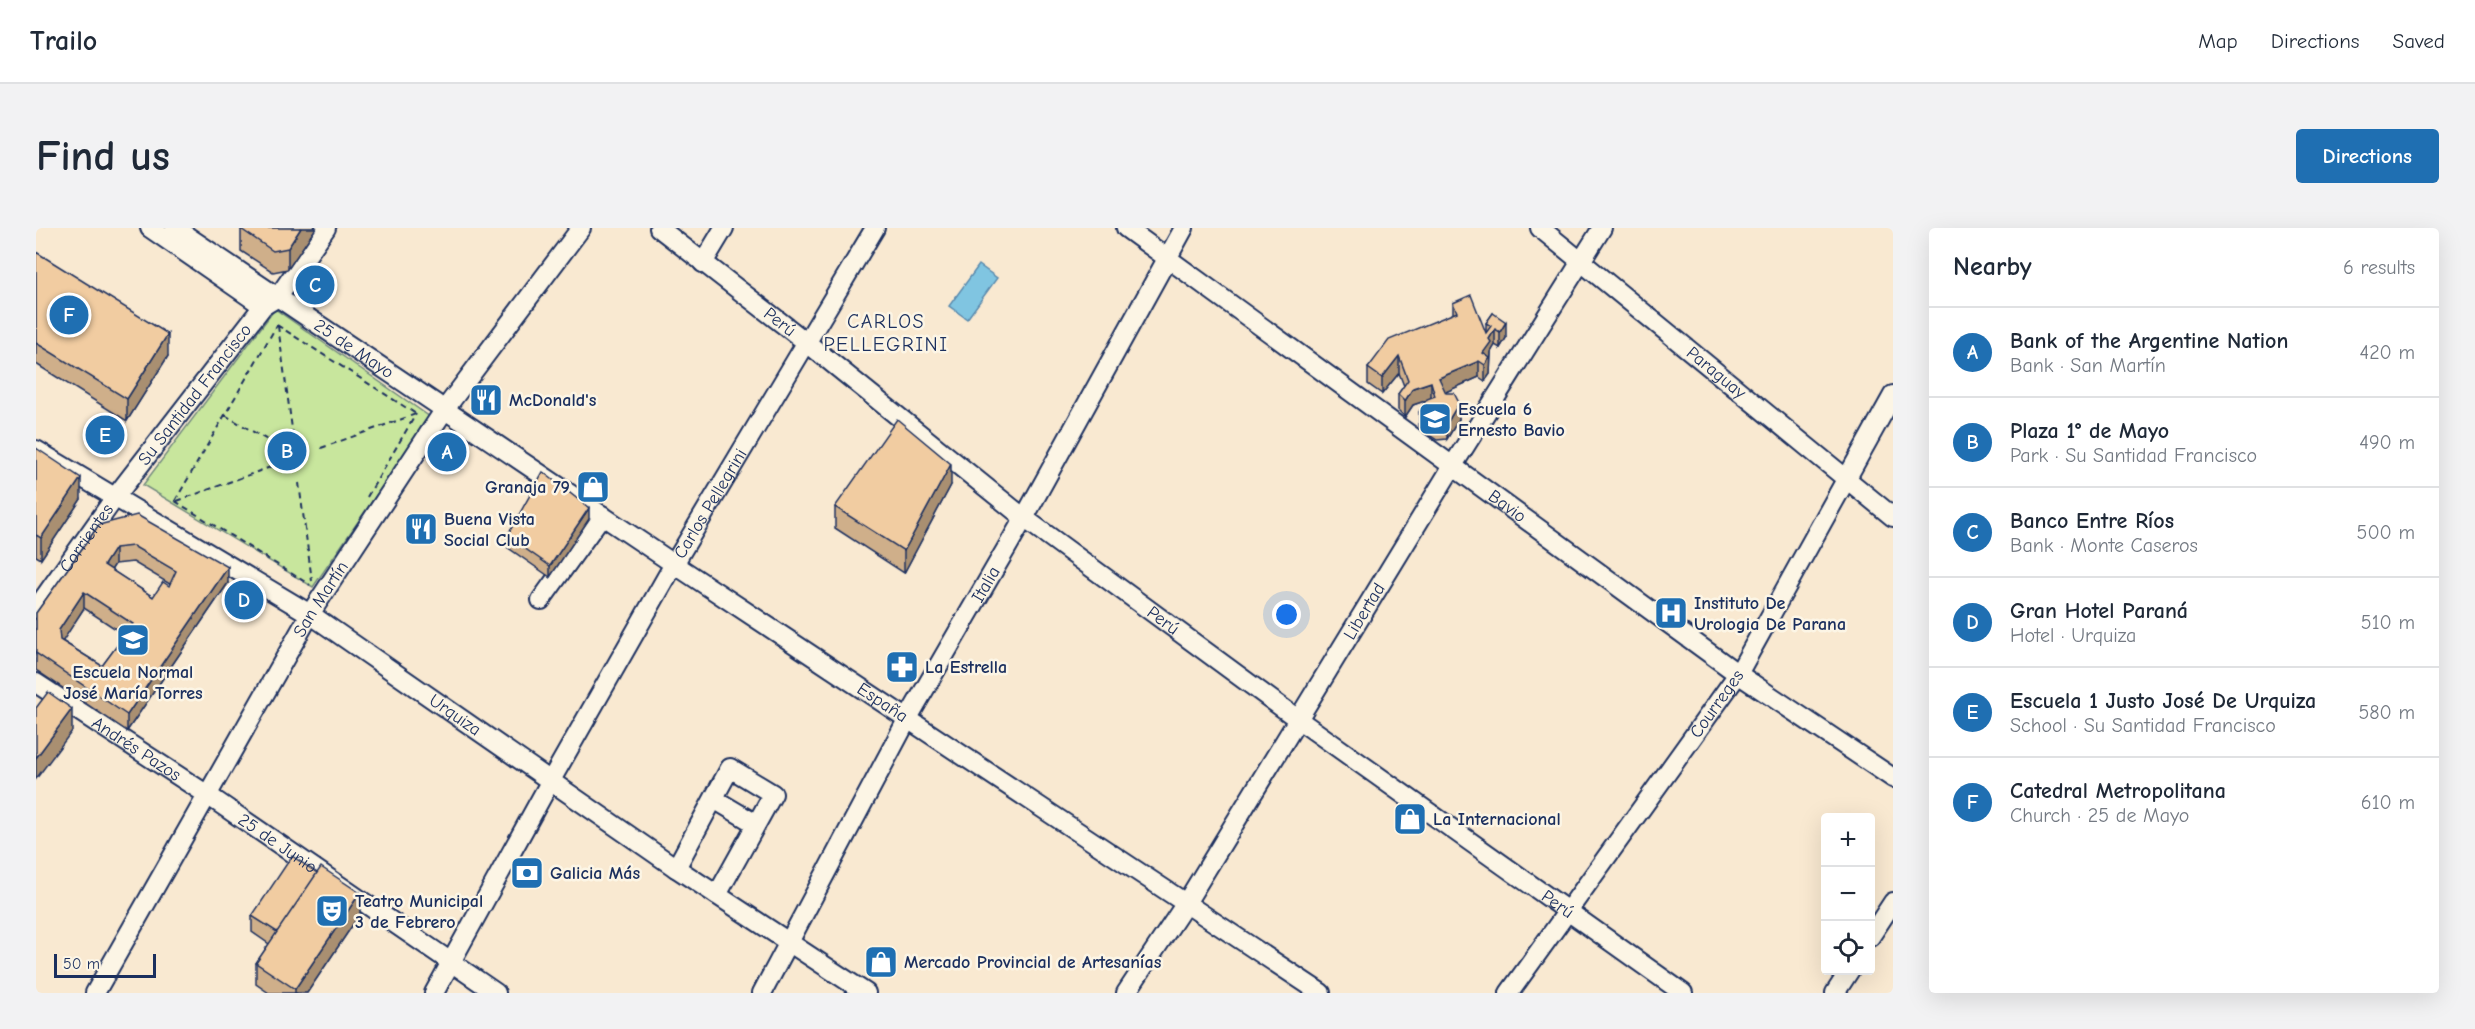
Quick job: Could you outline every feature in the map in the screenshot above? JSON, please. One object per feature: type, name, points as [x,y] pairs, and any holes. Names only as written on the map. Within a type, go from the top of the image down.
[{"type":"street","name":"25 de Mayo","points":[[150,228],[445,409]]},
{"type":"street","name":"25 de Mayo","points":[[175,228],[271,302]]},
{"type":"street","name":"Su Santidad Francisco","points":[[116,496],[271,302],[326,228]]},
{"type":"street","name":"San Martín","points":[[95,993],[310,614],[445,409],[581,228]]},
{"type":"street","name":"Perú","points":[[659,228],[806,342],[1024,518],[1299,720],[1683,993]]},
{"type":"street","points":[[702,262],[724,228]]},
{"type":"street","name":"Carlos Pellegrini","points":[[434,993],[674,564],[875,228]]},
{"type":"street","name":"Bavio","points":[[1126,228],[1738,675],[1893,778]]},
{"type":"street","name":"Italia","points":[[762,993],[908,718],[1024,518],[1184,228]]},
{"type":"street","name":"Paraguay","points":[[1540,228],[1893,517]]},
{"type":"street","name":"Libertad","points":[[1126,993],[1186,903],[1452,467],[1602,228]]},
{"type":"street","name":"Courreges","points":[[1509,993],[1738,675],[1893,395]]},
{"type":"street","name":"España","points":[[445,409],[674,564],[1321,993]]},
{"type":"street","name":"Urquiza","points":[[36,450],[310,614],[676,868],[866,993]]},
{"type":"street","name":"Corrientes","points":[[36,609],[116,496]]},
{"type":"street","points":[[541,600],[602,515]]},
{"type":"street","name":"Andrés Pazos","points":[[36,683],[206,794]]},
{"type":"street","points":[[676,868],[730,768],[773,794],[717,895]]},
{"type":"street","name":"25 de Junio","points":[[206,794],[496,993]]},
{"type":"street","points":[[714,799],[756,824]]},
{"type":"street","points":[[1875,929],[1893,902]]},
{"type":"street","points":[[1835,993],[1847,975]]},
{"type":"path","points":[[175,501],[278,325]]},
{"type":"path","points":[[278,325],[292,436]]},
{"type":"path","points":[[278,325],[416,414],[321,448]]},
{"type":"path","points":[[225,415],[279,447]]},
{"type":"path","points":[[175,501],[276,465]]},
{"type":"path","points":[[175,501],[313,587],[299,483]]},
{"type":"green space","points":[[275,309],[430,417],[313,587],[143,485]]},
{"type":"water","points":[[979,265],[997,278],[967,319],[949,306]]},
{"type":"building","points":[[242,228],[301,228],[288,248],[273,251]]},
{"type":"building","points":[[36,252],[168,334],[127,399],[36,343]]},
{"type":"building","points":[[1471,295],[1486,333],[1491,326],[1486,323],[1493,313],[1506,322],[1500,332],[1495,329],[1489,339],[1491,342],[1483,353],[1490,358],[1485,365],[1479,361],[1439,378],[1446,393],[1454,393],[1459,403],[1447,423],[1437,424],[1419,412],[1427,399],[1435,396],[1431,382],[1413,388],[1405,401],[1398,394],[1408,380],[1399,356],[1382,378],[1368,368],[1389,340],[1457,312],[1453,303]]},
{"type":"building","points":[[897,419],[951,464],[904,551],[835,507]]},
{"type":"building","points":[[36,448],[81,478],[41,538],[36,535]]},
{"type":"building","points":[[543,472],[589,508],[550,566],[507,536]]},
{"type":"building","name":"Escuela Normal José María Torres","points":[[137,515],[228,567],[127,715],[36,653],[36,613],[99,525]],"holes":[[[133,546],[176,571],[169,586],[163,582],[153,597],[104,565],[115,548]],[[84,592],[133,624],[102,666],[60,640],[59,630]]]},
{"type":"building","points":[[48,692],[72,709],[36,758],[36,708]]},
{"type":"building","points":[[292,856],[317,873],[277,932],[252,916]]},
{"type":"building","points":[[321,867],[360,893],[295,989],[256,963]]},
{"type":"place","name":"Banco Entre Ríos","points":[[315,285]]},
{"type":"place","name":"Catedral Metropolitana","points":[[69,315]]},
{"type":"place","name":"McDonald's","points":[[486,400]]},
{"type":"place","name":"Escuela 6 Ernesto Bavio","points":[[1435,419]]},
{"type":"place","name":"Escuela 1 Justo José De Urquiza","points":[[105,435]]},
{"type":"place","name":"Plaza 1° de Mayo","points":[[287,451]]},
{"type":"place","name":"Bank of the Argentine Nation","points":[[447,452]]},
{"type":"place","name":"Granaja 79","points":[[593,487]]},
{"type":"place","name":"Buena Vista Social Club","points":[[421,529]]},
{"type":"place","name":"Gran Hotel Paraná","points":[[244,600]]},
{"type":"place","name":"Instituto De Urologia De Parana","points":[[1671,613]]},
{"type":"place","name":"Escuela Normal José María Torres","points":[[133,640]]},
{"type":"place","name":"La Estrella","points":[[902,667]]},
{"type":"place","name":"La Internacional","points":[[1410,819]]},
{"type":"place","name":"Galicia Más","points":[[527,873]]},
{"type":"place","name":"Teatro Municipal 3 de Febrero","points":[[332,911]]},
{"type":"place","name":"Mercado Provincial de Artesanías","points":[[881,962]]},
{"type":"district","name":"CARLOS PELLEGRINI","points":[[886,332]]}]
